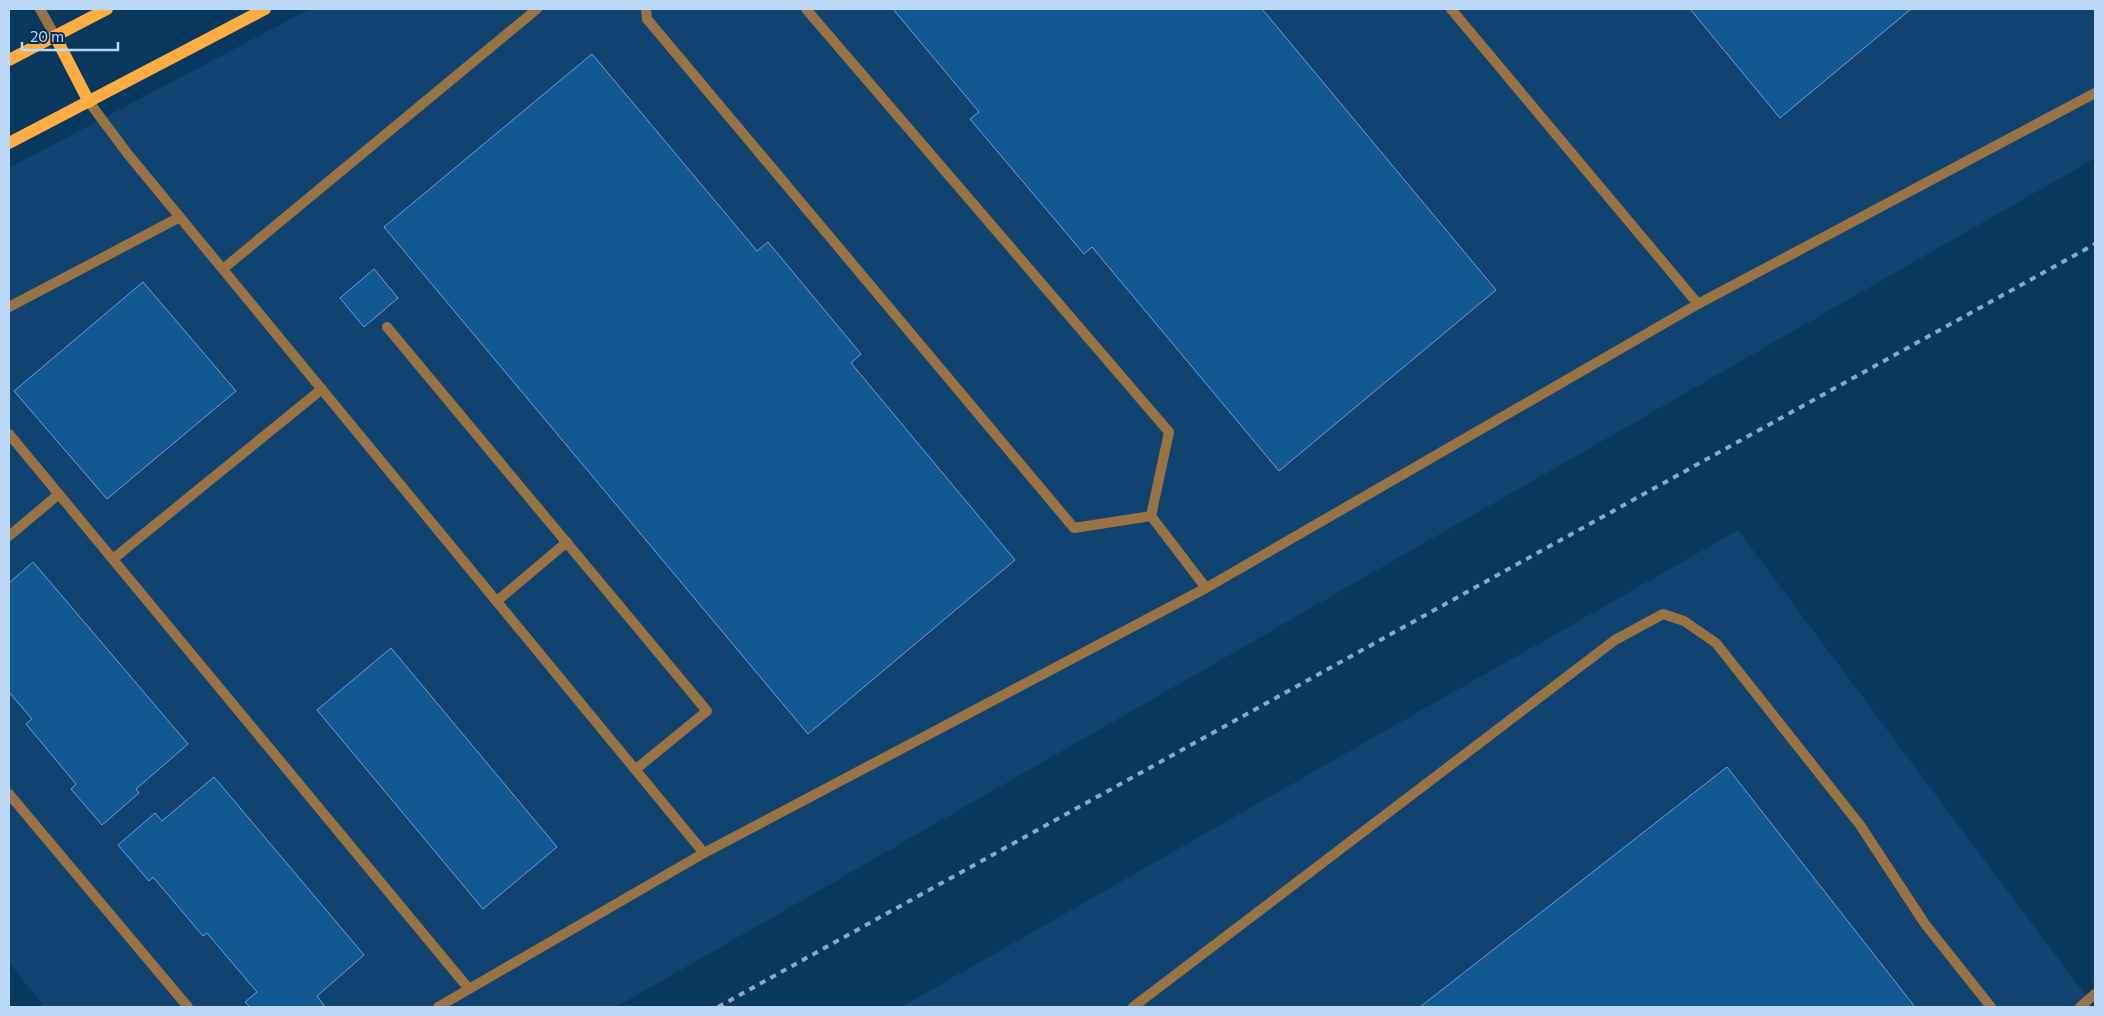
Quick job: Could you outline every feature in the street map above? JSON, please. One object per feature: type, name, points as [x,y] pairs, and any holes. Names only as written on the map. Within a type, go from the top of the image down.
[{"type":"main road","points":[[9,60],[107,9]]},
{"type":"main road","points":[[9,143],[265,9]]},
{"type":"main road","points":[[55,36],[89,102]]},
{"type":"lane","points":[[40,9],[55,36]]},
{"type":"lane","points":[[223,269],[537,9]]},
{"type":"lane","points":[[646,9],[647,19],[1074,528],[1151,516]]},
{"type":"lane","points":[[806,9],[1169,432],[1151,516],[1206,588]]},
{"type":"lane","points":[[1451,9],[1698,304]]},
{"type":"lane","points":[[438,1007],[704,853],[1206,588],[1698,304],[2095,93]]},
{"type":"lane","points":[[89,102],[127,153],[704,853]]},
{"type":"lane","points":[[9,307],[180,217]]},
{"type":"lane","points":[[387,327],[707,710],[636,769]]},
{"type":"lane","points":[[112,559],[322,389]]},
{"type":"lane","points":[[9,434],[469,989]]},
{"type":"lane","points":[[9,536],[59,494]]},
{"type":"lane","points":[[497,601],[566,542]]},
{"type":"lane","points":[[1133,1007],[1615,640],[1663,614],[1684,621],[1716,643],[1860,825],[1925,924],[1991,1007]]},
{"type":"lane","points":[[9,794],[188,1007]]},
{"type":"lane","points":[[2080,1007],[2095,994]]},
{"type":"shaded area","points":[[310,9],[2095,9],[2095,158],[616,1007],[44,1007],[9,962],[9,168]]},
{"type":"shaded area","points":[[1738,530],[2094,1007],[901,1007]]},
{"type":"building","points":[[893,9],[1262,9],[1496,290],[1279,471],[1092,247],[1084,254],[970,119],[979,112]]},
{"type":"building","points":[[1690,9],[1911,9],[1780,118]]},
{"type":"building","points":[[592,54],[757,251],[768,242],[861,354],[851,363],[1015,560],[808,734],[384,227]]},
{"type":"building","points":[[374,269],[398,298],[364,327],[340,298]]},
{"type":"building","points":[[143,282],[236,391],[107,499],[14,391]]},
{"type":"building","points":[[33,562],[188,744],[136,789],[139,793],[102,825],[71,789],[76,784],[26,724],[32,719],[9,692],[9,583]]},
{"type":"building","points":[[391,648],[557,847],[483,909],[317,710]]},
{"type":"building","points":[[1727,767],[1915,1007],[1420,1007]]},
{"type":"building","points":[[214,777],[364,955],[317,996],[325,1007],[250,1007],[245,1002],[257,992],[207,933],[203,936],[153,877],[149,881],[118,845],[155,813],[162,821]]},
{"type":"railway","points":[[718,1007],[2095,244]]}]
